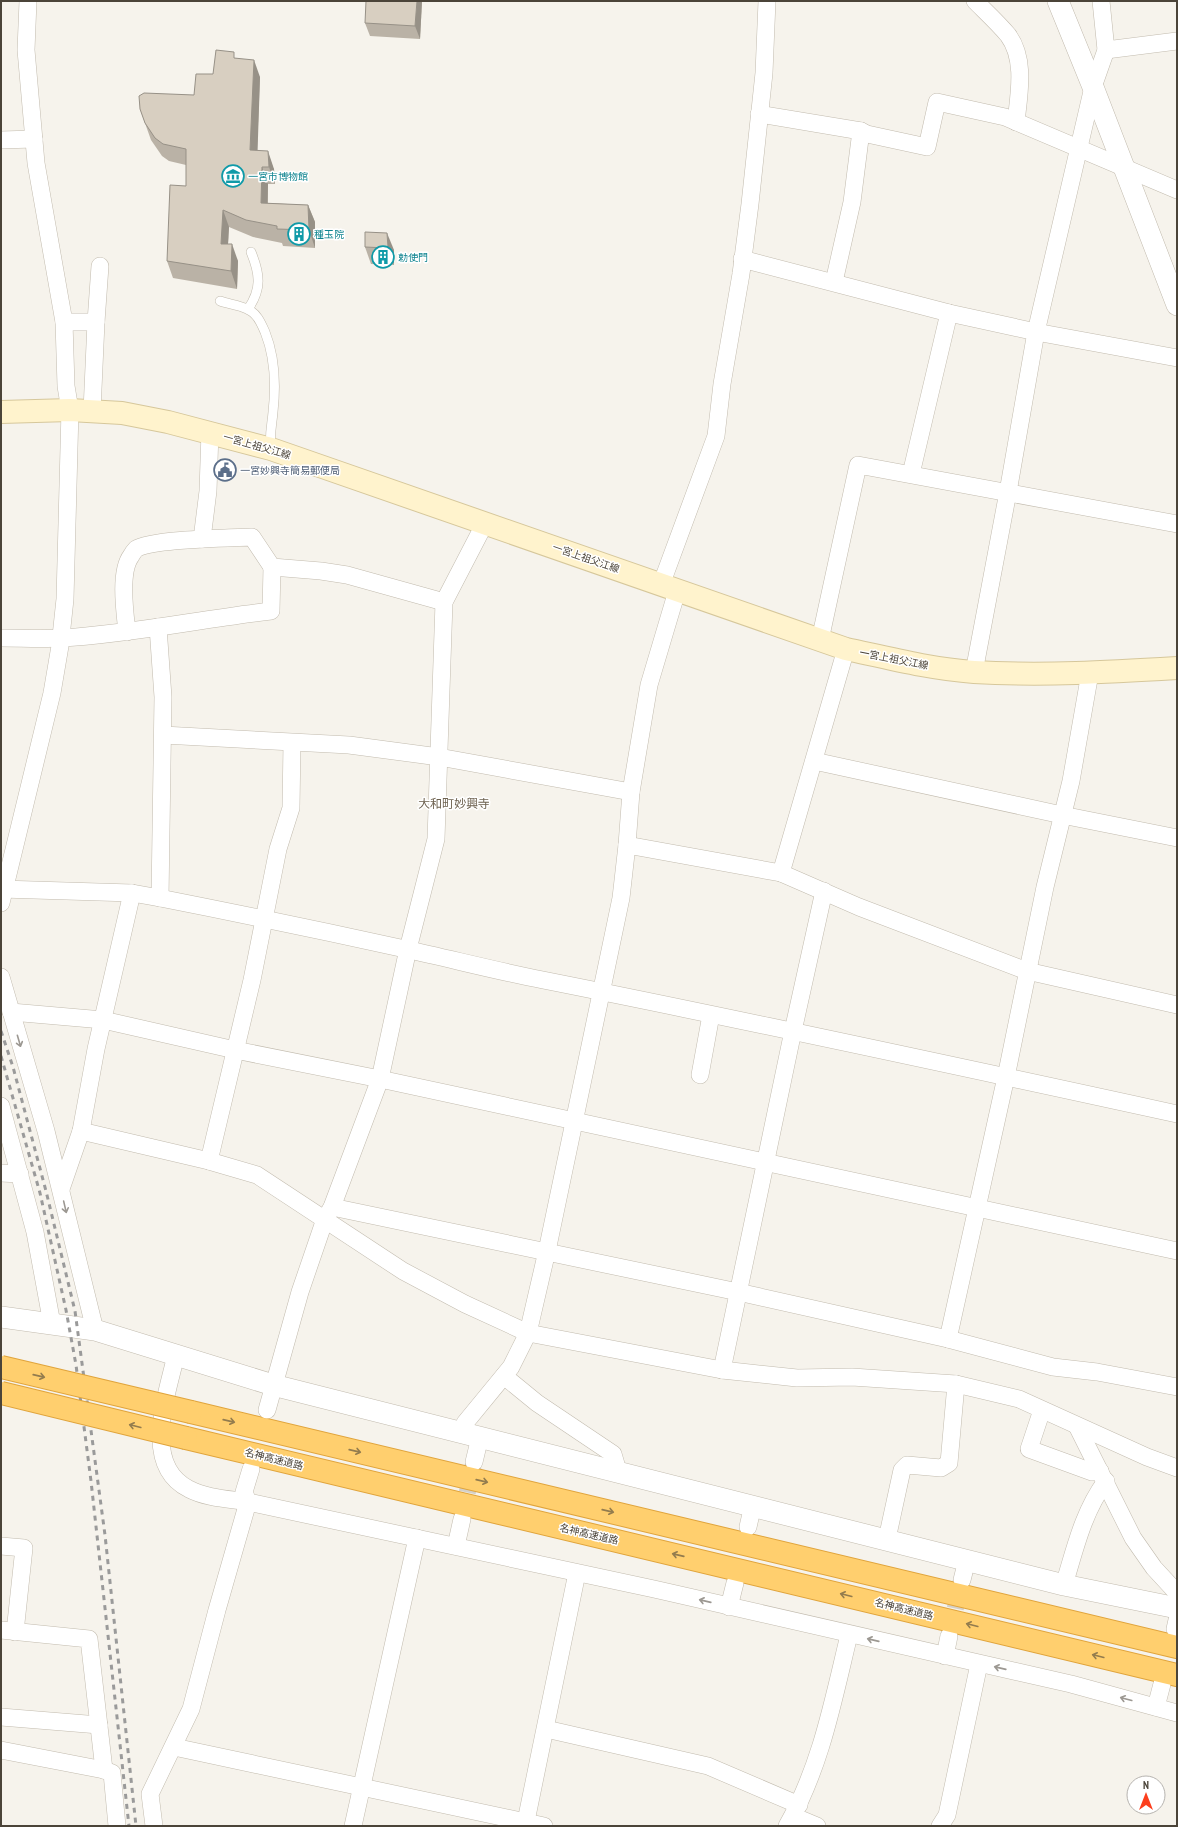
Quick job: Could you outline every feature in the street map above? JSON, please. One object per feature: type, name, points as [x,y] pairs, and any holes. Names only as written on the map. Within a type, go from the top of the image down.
[{"type":"highway","points":[[1,1367],[191,1412],[1176,1632]]},
{"type":"highway","name":"名神高速道路","points":[[1,1394],[186,1438],[1169,1680]]},
{"type":"main road","name":"一宮上祖父江線","points":[[1,412],[70,410],[122,413],[210,432],[272,449],[846,649],[911,664],[974,672],[1090,673],[1177,668]]},
{"type":"street","points":[[28,1],[26,50],[36,163],[64,322],[66,386],[70,410],[65,599],[61,638],[52,693],[2,894],[132,893],[160,898],[264,919],[541,980],[602,991],[711,1016],[793,1031],[1177,1114]]},
{"type":"street","points":[[474,1462],[471,1435],[465,1423],[504,1376],[528,1333],[547,1252],[621,898],[631,792],[649,685],[669,588],[716,436],[722,384],[742,259],[764,73],[767,1]]},
{"type":"street","points":[[975,1],[1008,36],[1018,58],[1020,80],[1016,122]]},
{"type":"street","points":[[1058,1],[1093,87],[1177,306]]},
{"type":"street","points":[[974,672],[1036,332],[1080,150],[1093,87],[1106,50],[1101,1]]},
{"type":"street","points":[[1106,50],[1177,42]]},
{"type":"street","points":[[759,114],[861,131],[867,134],[926,147],[937,102],[1005,117],[1177,190]]},
{"type":"street","points":[[834,282],[852,202],[861,131]]},
{"type":"street","points":[[1,140],[34,139]]},
{"type":"street","points":[[742,259],[949,313],[1036,332],[1177,358]]},
{"type":"street","points":[[92,411],[100,266]]},
{"type":"street","points":[[911,474],[949,313]]},
{"type":"street","points":[[64,322],[96,322]]},
{"type":"street","points":[[202,539],[208,492],[210,432]]},
{"type":"street","points":[[820,640],[858,465],[1177,524]]},
{"type":"street","points":[[267,1410],[300,1292],[380,1079],[408,950],[436,839],[444,602],[485,523]]},
{"type":"street","points":[[1,638],[61,638],[127,632],[214,618],[271,611],[272,567],[252,537],[157,543],[137,549],[129,558],[125,577],[127,632]]},
{"type":"street","points":[[272,567],[321,571],[347,575],[444,602]]},
{"type":"street","points":[[158,627],[164,697],[160,898]]},
{"type":"street","points":[[781,873],[846,649]]},
{"type":"street","points":[[948,1339],[978,1208],[1027,971],[1062,815],[1090,673]]},
{"type":"street","points":[[163,735],[349,745],[439,757],[631,792]]},
{"type":"street","points":[[209,1161],[264,919],[278,849],[291,808],[292,743]]},
{"type":"street","points":[[814,761],[1062,815],[1177,838]]},
{"type":"street","points":[[627,845],[781,873],[859,907],[1027,971],[1177,1005]]},
{"type":"street","points":[[722,1370],[824,891]]},
{"type":"street","points":[[61,1188],[81,1131],[103,1020],[132,893]]},
{"type":"street","points":[[1,977],[61,1188],[96,1330]]},
{"type":"street","points":[[11,1012],[103,1020],[235,1050],[574,1120],[1177,1251]]},
{"type":"street","points":[[700,1075],[711,1016]]},
{"type":"street","points":[[1,1106],[35,1232],[52,1324]]},
{"type":"street","points":[[81,1131],[209,1161],[256,1175],[329,1213],[403,1271],[465,1304],[528,1333],[722,1370],[797,1378],[852,1377],[956,1384],[1019,1399],[1077,1426],[1177,1468]]},
{"type":"street","points":[[1,1173],[20,1174]]},
{"type":"street","points":[[329,1213],[547,1252],[738,1292],[948,1339],[1053,1367],[1097,1372],[1177,1387]]},
{"type":"street","points":[[1,1317],[96,1330],[273,1385],[1064,1585],[1177,1608]]},
{"type":"street","points":[[176,1356],[161,1424],[161,1452],[166,1468],[177,1482],[190,1490],[218,1498],[248,1502],[456,1546],[1071,1684],[1177,1713]]},
{"type":"street","points":[[504,1376],[537,1403],[612,1454],[618,1471]]},
{"type":"street","points":[[887,1540],[902,1470],[906,1465],[941,1468],[949,1463],[956,1384]]},
{"type":"street","points":[[1042,1410],[1029,1449],[1103,1476]]},
{"type":"street","points":[[1077,1426],[1133,1538],[1154,1568],[1177,1593]]},
{"type":"street","points":[[154,1826],[150,1794],[191,1709],[217,1610],[248,1502],[244,1492],[251,1469]]},
{"type":"street","points":[[1064,1585],[1085,1517],[1103,1476]]},
{"type":"street","points":[[748,1527],[753,1506]]},
{"type":"street","points":[[456,1546],[462,1519]]},
{"type":"street","points":[[353,1826],[417,1538]]},
{"type":"street","points":[[1,1546],[24,1548],[8,1631],[89,1639],[104,1770]]},
{"type":"street","points":[[962,1580],[967,1560]]},
{"type":"street","points":[[525,1824],[546,1729],[577,1573]]},
{"type":"street","points":[[729,1607],[735,1583]]},
{"type":"street","points":[[793,1816],[822,1749],[849,1635]]},
{"type":"street","points":[[945,1656],[949,1636]]},
{"type":"street","points":[[940,1826],[947,1815],[979,1664]]},
{"type":"street","points":[[1156,1707],[1169,1680]]},
{"type":"street","points":[[1,1717],[99,1725]]},
{"type":"street","points":[[546,1729],[708,1766],[793,1816],[817,1826]]},
{"type":"street","points":[[174,1747],[525,1824],[544,1826]]},
{"type":"street","points":[[1,1750],[104,1770],[112,1773],[117,1826]]},
{"type":"lane","points":[[248,309],[257,289],[258,276],[258,270],[251,252]]},
{"type":"lane","points":[[220,301],[248,309],[260,320],[269,341],[274,363],[273,411],[269,435],[272,449]]},
{"type":"building","points":[[366,1],[417,1],[415,26],[365,23]]},
{"type":"building","name":"一宮市博物館","points":[[216,50],[234,52],[234,58],[254,60],[250,150],[268,151],[269,167],[262,167],[261,203],[308,205],[309,230],[277,229],[277,226],[246,220],[223,210],[221,244],[232,244],[231,271],[167,261],[170,185],[186,186],[186,149],[163,144],[155,138],[145,123],[140,109],[139,96],[144,93],[194,95],[196,74],[213,74]]},
{"type":"building","points":[[365,232],[387,233],[388,248],[365,247]]},
{"type":"tunnel","points":[[462,1517],[473,1466]]},
{"type":"tunnel","points":[[950,1633],[961,1582]]},
{"type":"railway","points":[[1,1031],[13,1067],[46,1191],[75,1311],[105,1535],[136,1826]]},
{"type":"railway","points":[[1,1056],[40,1193],[66,1310],[76,1365],[91,1481],[129,1826]]},
{"type":"place","name":"一宮市博物館","points":[[233,176]]},
{"type":"place","name":"種玉院","points":[[299,234]]},
{"type":"place","name":"勅使門","points":[[383,257]]},
{"type":"place","name":"一宮妙興寺簡易郵便局","points":[[225,470]]},
{"type":"district","name":"大和町妙興寺","points":[[454,803]]}]
